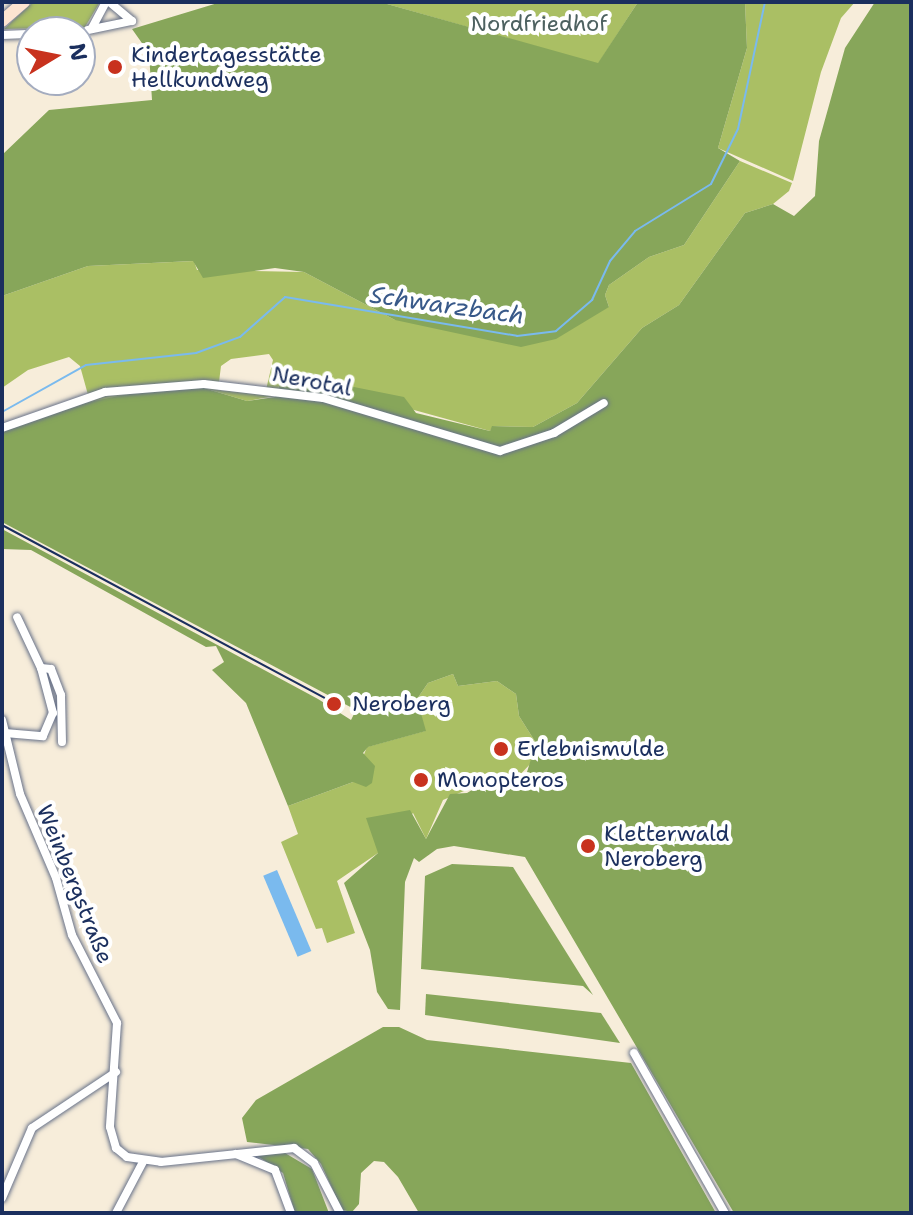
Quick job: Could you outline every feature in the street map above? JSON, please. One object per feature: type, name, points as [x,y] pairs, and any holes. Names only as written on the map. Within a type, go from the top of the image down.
[{"type":"main road","points":[[2,21],[24,2]]},
{"type":"street","points":[[96,22],[102,17],[108,2],[132,21],[96,29]]},
{"type":"street","name":"Nerotal","points":[[2,428],[105,392],[204,384],[323,398],[500,451],[554,433],[604,403]]},
{"type":"street","points":[[5,733],[38,737],[50,727],[52,698],[17,617]]},
{"type":"street","points":[[41,668],[51,669],[61,695],[62,742]]},
{"type":"street","name":"Weinbergstraße","points":[[2,720],[20,794],[56,878],[74,941],[117,1023],[112,1142],[121,1154],[143,1162]]},
{"type":"street","points":[[634,1053],[725,1213]]},
{"type":"street","points":[[2,1198],[32,1128],[116,1072]]},
{"type":"street","points":[[116,1213],[143,1162],[236,1154],[276,1147],[302,1151],[314,1163],[340,1213]]},
{"type":"street","points":[[236,1154],[275,1170],[291,1213]]},
{"type":"green space","points":[[33,2],[100,2],[92,16],[18,16]]},
{"type":"green space","points":[[221,2],[380,2],[598,63],[638,2],[745,2],[747,48],[718,148],[740,161],[684,245],[649,257],[609,285],[605,295],[609,307],[556,339],[521,347],[395,320],[304,272],[275,268],[203,278],[193,261],[88,266],[2,296],[2,155],[49,110],[152,100],[149,53],[132,29]]},
{"type":"green space","name":"Nordfriedhof","points":[[380,2],[638,2],[598,64]]},
{"type":"green space","points":[[745,2],[855,2],[841,18],[821,72],[793,181],[718,148],[747,48]]},
{"type":"green space","points":[[875,2],[911,2],[911,1213],[734,1213],[525,857],[454,846],[437,849],[419,862],[414,858],[405,882],[400,1010],[388,1009],[377,992],[370,950],[344,883],[378,853],[366,818],[410,810],[426,839],[450,794],[467,793],[485,782],[515,780],[527,772],[536,743],[519,716],[516,694],[497,681],[458,686],[453,674],[428,683],[417,699],[426,731],[368,747],[363,753],[375,766],[372,783],[366,787],[353,782],[288,806],[246,703],[212,670],[224,662],[216,646],[206,647],[31,550],[2,549],[2,529],[318,699],[351,720],[356,710],[2,522],[2,432],[64,407],[154,389],[204,388],[247,401],[275,397],[284,373],[404,397],[416,413],[490,431],[492,426],[533,427],[577,403],[642,328],[679,305],[745,213],[773,204],[794,216],[815,196],[819,141],[845,48]]},
{"type":"green space","points":[[16,18],[16,29],[4,29]]},
{"type":"green space","points":[[740,161],[792,183],[789,191],[773,204],[745,213],[679,305],[642,328],[577,403],[533,427],[493,426],[490,431],[284,374],[275,396],[247,401],[204,388],[90,402],[80,366],[69,357],[28,370],[2,388],[2,296],[88,266],[194,261],[197,270],[304,272],[395,320],[609,307],[605,295],[609,285],[649,257],[684,245]],"holes":[[[269,354],[273,360],[265,394],[218,390],[221,366],[231,359]]]},
{"type":"green space","points":[[453,674],[458,686],[497,681],[516,694],[519,716],[536,743],[534,760],[515,780],[485,782],[443,800],[426,839],[413,813],[378,853],[337,881],[355,933],[327,943],[322,928],[316,929],[281,842],[298,834],[288,806],[353,782],[367,747],[425,731],[417,699],[428,683]]},
{"type":"green space","points":[[452,864],[513,867],[593,995],[583,986],[421,969],[425,876]]},
{"type":"green space","points":[[426,994],[601,1013],[620,1043],[425,1015]]},
{"type":"green space","points":[[383,1027],[399,1027],[427,1040],[631,1063],[716,1213],[419,1213],[398,1177],[384,1162],[374,1161],[361,1173],[359,1204],[352,1212],[342,1210],[321,1164],[308,1149],[247,1142],[242,1118],[256,1100]]},
{"type":"green space","points":[[285,1153],[312,1169],[329,1213],[295,1213],[283,1173],[256,1155]]},
{"type":"water","points":[[277,870],[311,951],[298,957],[263,876]]},
{"type":"waterway","name":"Schwarzbach","points":[[2,412],[86,365],[196,353],[240,337],[285,297],[517,336],[556,331],[592,300],[610,261],[635,231],[711,184],[738,129],[765,2]]},
{"type":"railway","points":[[2,525],[324,698]]},
{"type":"place","name":"Kindertagesstätte Hellkundweg","points":[[115,67]]},
{"type":"place","name":"Neroberg","points":[[334,704]]},
{"type":"place","name":"Erlebnismulde","points":[[501,749]]},
{"type":"place","name":"Monopteros","points":[[421,780]]},
{"type":"place","name":"Kletterwald Neroberg","points":[[588,846]]}]
